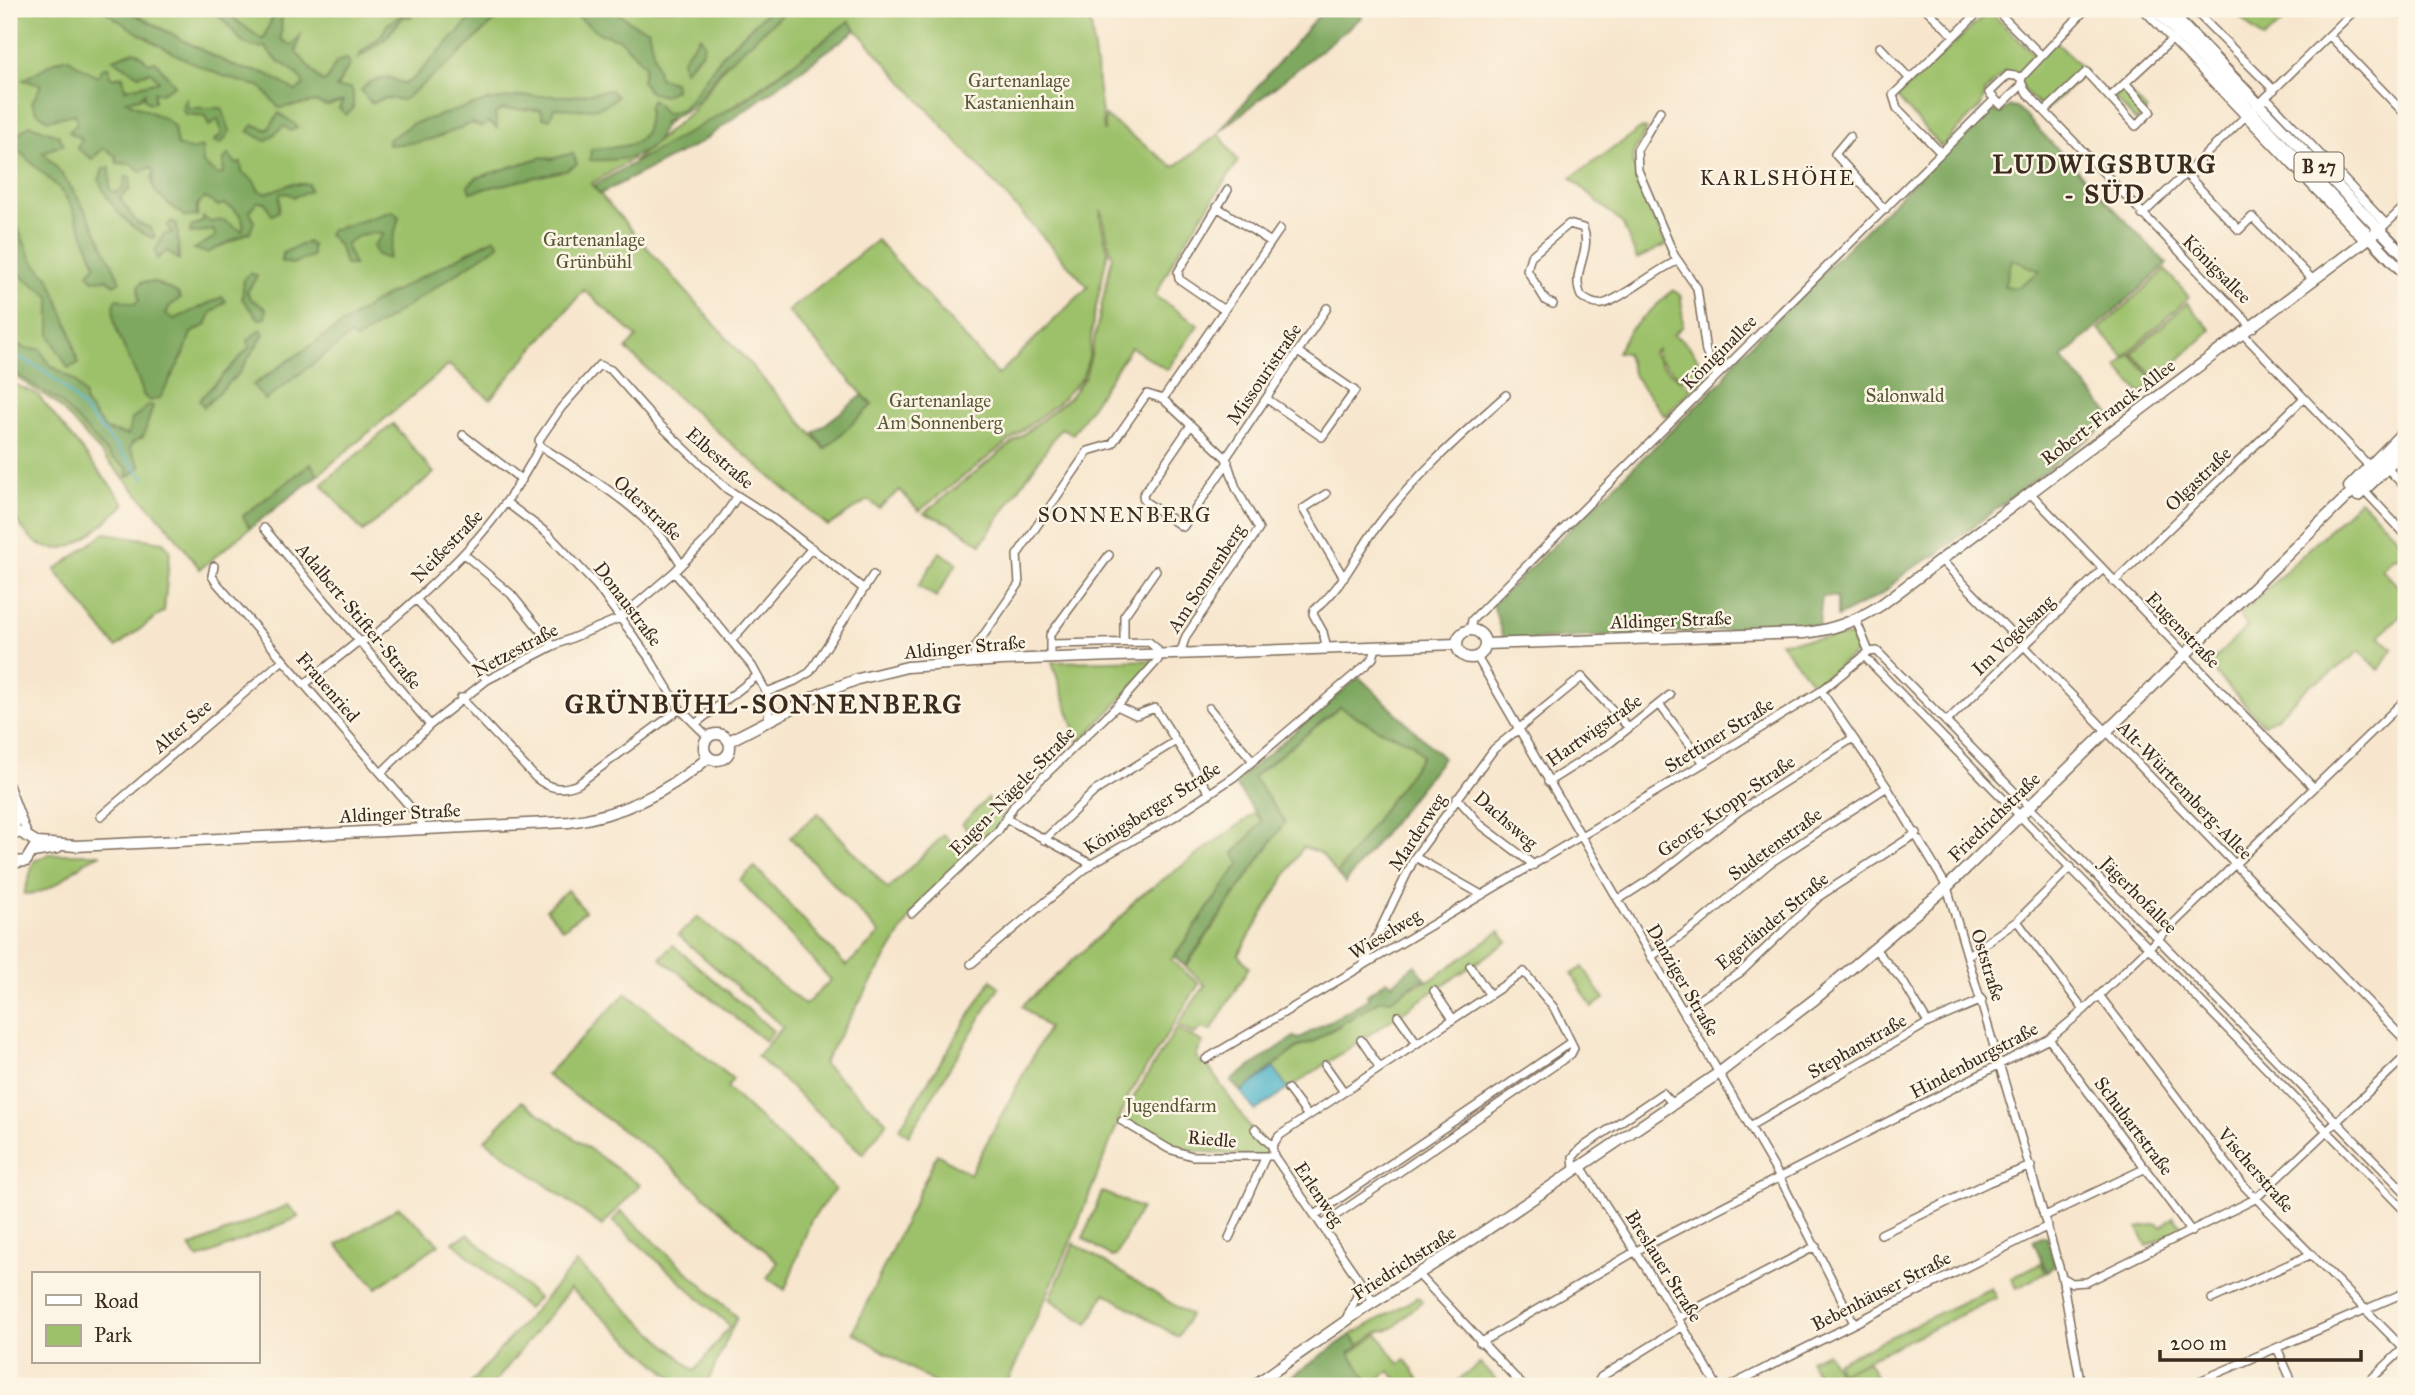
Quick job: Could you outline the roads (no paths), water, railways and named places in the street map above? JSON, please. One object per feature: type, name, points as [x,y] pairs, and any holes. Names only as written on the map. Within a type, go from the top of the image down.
[{"type":"main road","name":"B 27","points":[[2155,9],[2176,36],[2256,107]]},
{"type":"main road","name":"B 27","points":[[2167,9],[2375,233],[2406,275]]},
{"type":"main road","name":"B 27","points":[[2375,233],[2406,257]]},
{"type":"main road","name":"Robert-Franck-Allee","points":[[1856,620],[2253,328],[2375,233]]},
{"type":"main road","name":"Friedrichstraße","points":[[2317,528],[2332,505],[2406,429]]},
{"type":"main road","name":"Friedrichstraße","points":[[1253,1386],[1374,1302],[1719,1073],[1875,949],[1947,887],[2030,808],[2406,439]]},
{"type":"main road","name":"Friedrichstraße","points":[[2317,528],[2339,514],[2406,450]]},
{"type":"main road","name":"Aldinger Straße","points":[[1486,644],[1804,633],[1823,631],[1856,620]]},
{"type":"main road","points":[[1470,630],[1481,634],[1486,644],[1477,657],[1465,657],[1457,644],[1460,636],[1470,630]]},
{"type":"main road","name":"Aldinger Straße","points":[[729,741],[858,679],[907,667],[973,661],[1457,644]]},
{"type":"main road","points":[[719,734],[729,741],[730,750],[725,757],[719,760],[709,757],[704,745],[708,737],[719,734]]},
{"type":"main road","name":"Aldinger Straße","points":[[76,846],[536,825],[598,817],[646,800],[670,787],[709,757]]},
{"type":"main road","points":[[12,835],[76,846]]},
{"type":"main road","points":[[30,838],[33,852]]},
{"type":"main road","points":[[9,858],[21,862],[33,852],[76,846]]},
{"type":"street","points":[[1926,9],[1954,36]]},
{"type":"street","points":[[1941,153],[1897,108],[1893,95],[1982,9]]},
{"type":"street","points":[[1995,9],[2041,55]]},
{"type":"street","name":"Königinallee","points":[[2022,81],[2008,75],[1989,93],[2001,105],[2022,81],[2041,55],[2086,9]]},
{"type":"street","points":[[2110,97],[2176,36],[2143,9]]},
{"type":"street","points":[[2193,9],[2274,90]]},
{"type":"street","points":[[2142,215],[2356,9]]},
{"type":"street","points":[[2399,9],[2406,17]]},
{"type":"street","points":[[2330,36],[2406,115]]},
{"type":"street","points":[[1880,47],[1910,79]]},
{"type":"street","points":[[2045,111],[2086,72],[2136,125],[2151,111],[2125,83]]},
{"type":"street","name":"Königsallee","points":[[2022,81],[2045,111],[2142,215],[2253,328]]},
{"type":"street","name":"Königinallee","points":[[1470,630],[1472,620],[1995,99]]},
{"type":"street","points":[[2256,107],[2375,233],[2406,205]]},
{"type":"street","points":[[1661,111],[1637,149],[1636,163],[1677,261],[1697,288],[1706,352],[1717,376]]},
{"type":"street","points":[[1850,136],[1835,154],[1885,210]]},
{"type":"street","points":[[2186,174],[2239,230],[2252,217],[2314,281]]},
{"type":"street","points":[[1224,310],[1179,279],[1178,272],[1205,232],[1207,221],[1228,190]]},
{"type":"street","points":[[1217,207],[1271,242]]},
{"type":"street","points":[[1553,303],[1546,301],[1527,270],[1531,256],[1569,223],[1583,228],[1587,237],[1578,281],[1581,296],[1591,303],[1605,304],[1659,268],[1677,261]]},
{"type":"street","points":[[973,661],[976,646],[1019,584],[1017,555],[1088,451],[1112,444],[1147,394],[1163,399],[1280,229]]},
{"type":"street","name":"Missouristraße","points":[[1191,425],[1143,495],[1144,501],[1183,527],[1327,308]]},
{"type":"street","name":"Königsallee","points":[[2243,334],[2369,466]]},
{"type":"street","points":[[1267,399],[1322,437],[1355,391],[1298,352]]},
{"type":"street","name":"Neißestraße","points":[[304,684],[374,636],[465,555],[507,503],[540,446],[539,440],[561,408],[599,365]]},
{"type":"street","name":"Elbestraße","points":[[599,365],[611,370],[657,422],[737,497],[771,517],[864,589]]},
{"type":"street","points":[[1327,649],[1323,632],[1313,614],[1332,596],[1378,524],[1438,459],[1506,395]]},
{"type":"street","name":"Olgastraße","points":[[2114,582],[2304,398]]},
{"type":"street","name":"Am Sonnenberg","points":[[1163,399],[1227,460],[1236,488],[1259,529],[1186,636],[1180,654]]},
{"type":"street","points":[[463,435],[522,480]]},
{"type":"street","name":"Oderstraße","points":[[540,446],[626,505],[663,539],[681,564],[674,572],[732,640],[767,692],[770,705],[768,720]]},
{"type":"street","points":[[2387,468],[2406,488]]},
{"type":"street","points":[[2364,490],[2406,535]]},
{"type":"street","name":"Eugenstraße","points":[[2030,493],[2314,788]]},
{"type":"street","points":[[1326,494],[1303,509],[1344,578]]},
{"type":"street","points":[[681,564],[710,536],[737,497]]},
{"type":"street","name":"Donaustraße","points":[[507,503],[566,552],[650,659],[680,709],[708,737]]},
{"type":"street","name":"Adalbert-Stifter-Straße","points":[[264,528],[430,725]]},
{"type":"street","points":[[732,640],[812,548]]},
{"type":"street","points":[[465,555],[530,613],[553,646]]},
{"type":"street","name":"Aldinger Straße","points":[[1050,658],[1049,635],[1109,555]]},
{"type":"street","name":"Alt-Württemberg-Allee","points":[[1941,560],[2406,1041]]},
{"type":"street","name":"Frauenried","points":[[214,566],[212,576],[216,582],[417,815],[424,829]]},
{"type":"street","points":[[1124,642],[1124,615],[1156,570]]},
{"type":"street","name":"Im Vogelsang","points":[[1946,722],[2102,570]]},
{"type":"street","name":"Netzestraße","points":[[381,773],[430,725],[487,680],[553,646],[620,618],[674,572]]},
{"type":"street","points":[[767,692],[810,672],[873,575]]},
{"type":"street","points":[[416,599],[487,680]]},
{"type":"street","name":"Jägerhofallee","points":[[1856,620],[1867,654],[2147,948],[2406,1212]]},
{"type":"street","name":"Aldinger Straße","points":[[1050,645],[1149,642],[1157,649],[1158,656]]},
{"type":"street","name":"Königsberger Straße","points":[[971,964],[1091,864],[1210,794],[1253,761],[1367,664],[1373,658],[1376,648]]},
{"type":"street","name":"Jägerhofallee","points":[[1867,654],[1877,651],[2406,1193]]},
{"type":"street","name":"Stettiner Straße","points":[[1581,837],[1821,691],[1867,654]]},
{"type":"street","name":"Eugen-Nägele-Straße","points":[[912,914],[1007,819],[1015,804],[1117,706],[1157,663],[1158,656]]},
{"type":"street","name":"Danziger Straße","points":[[1477,657],[1517,731],[1780,1178],[1854,1323]]},
{"type":"street","name":"Alter See","points":[[101,816],[283,660]]},
{"type":"street","points":[[695,724],[757,676]]},
{"type":"street","name":"Marderweg","points":[[1363,965],[1415,857],[1494,749],[1582,677],[1628,727]]},
{"type":"street","name":"Oststraße","points":[[1821,691],[1917,833],[1947,887],[2032,1166],[2062,1276],[2081,1386]]},
{"type":"street","name":"Hartwigstraße","points":[[1548,782],[1610,743],[1670,695]]},
{"type":"street","points":[[461,698],[536,778],[545,785],[565,789],[578,784],[680,709]]},
{"type":"street","name":"Hindenburgstraße","points":[[1480,1343],[1636,1251],[2002,1066],[2049,1039],[2084,1010],[2406,699]]},
{"type":"street","name":"Hartwigstraße","points":[[1659,704],[1704,763]]},
{"type":"street","points":[[1117,706],[1136,715],[1155,708],[1210,794]]},
{"type":"street","points":[[1209,708],[1253,761]]},
{"type":"street","name":"Georg-Kropp-Straße","points":[[1618,900],[1657,874],[1739,811],[1853,738]]},
{"type":"street","points":[[1044,839],[1095,791],[1176,741]]},
{"type":"street","points":[[9,785],[30,838]]},
{"type":"street","name":"Sudetenstraße","points":[[1651,957],[1699,923],[1770,863],[1887,787]]},
{"type":"street","name":"Dachsweg","points":[[1457,798],[1481,825],[1534,864]]},
{"type":"street","points":[[9,802],[16,817],[12,835]]},
{"type":"street","points":[[1007,819],[1091,864]]},
{"type":"street","name":"Egerländer Straße","points":[[1683,1010],[1741,972],[1821,895],[1917,833]]},
{"type":"street","name":"Wieselweg","points":[[1206,1059],[1581,837]]},
{"type":"street","points":[[1415,857],[1482,895]]},
{"type":"street","points":[[1968,955],[2017,921],[2071,867]]},
{"type":"street","points":[[2017,921],[2084,1010]]},
{"type":"street","points":[[1875,949],[1902,980],[1928,1023]]},
{"type":"street","points":[[1471,966],[1489,994]]},
{"type":"street","points":[[1255,1129],[1272,1146],[1279,1136],[1524,972],[1553,1008],[1574,1048],[1571,1054],[1322,1225]]},
{"type":"street","points":[[1434,991],[1453,1019]]},
{"type":"street","name":"Vischerstraße","points":[[2099,995],[2255,1199],[2405,1349]]},
{"type":"street","name":"Stephanstraße","points":[[1750,1126],[1928,1023],[1982,1000]]},
{"type":"street","points":[[1398,1016],[1417,1043]]},
{"type":"street","name":"Schubartstraße","points":[[2049,1039],[2192,1232]]},
{"type":"street","points":[[1361,1040],[1380,1068]]},
{"type":"street","points":[[1315,1215],[1571,1042]]},
{"type":"street","points":[[2062,1276],[2072,1283],[2087,1282],[2255,1199],[2406,1056]]},
{"type":"street","points":[[1325,1065],[1344,1092]]},
{"type":"street","points":[[1507,1085],[1513,1094]]},
{"type":"street","points":[[1289,1089],[1308,1116]]},
{"type":"street","name":"Riedle","points":[[1122,1121],[1178,1153],[1192,1156],[1274,1156]]},
{"type":"street","name":"Erlenweg","points":[[1272,1146],[1274,1156],[1374,1302]]},
{"type":"street","points":[[1405,1154],[1410,1163]]},
{"type":"street","points":[[1229,1238],[1265,1158]]},
{"type":"street","points":[[1881,1234],[1989,1182],[2032,1166]]},
{"type":"street","name":"Breslauer Straße","points":[[1577,1167],[1636,1251],[1717,1386]]},
{"type":"street","points":[[2045,1216],[2146,1168]]},
{"type":"street","name":"Bebenhäuser Straße","points":[[1730,1386],[2048,1226]]},
{"type":"street","points":[[1678,1318],[1816,1246]]},
{"type":"street","points":[[2212,1299],[2312,1254]]},
{"type":"street","points":[[1418,1274],[1523,1386]]},
{"type":"street","points":[[1345,1322],[1357,1296],[1358,1279]]},
{"type":"street","points":[[2188,1386],[2406,1292]]},
{"type":"street","points":[[1596,1386],[1601,1377],[1683,1326]]},
{"type":"street","points":[[2277,1348],[2294,1386]]},
{"type":"street","points":[[2364,1386],[2405,1349]]},
{"type":"water","points":[[1274,1068],[1288,1089],[1255,1111],[1241,1092]]},
{"type":"waterway","points":[[9,352],[44,370],[66,389],[145,479]]},
{"type":"district","name":"KARLSHÖHE","points":[[1778,178]]},
{"type":"district","name":"LUDWIGSBURG - SÜD","points":[[2105,179]]},
{"type":"district","name":"SONNENBERG","points":[[1125,515]]},
{"type":"district","name":"GRÜNBÜHL-SONNENBERG","points":[[764,704]]},
{"type":"park label","name":"Gartenanlage Kastanienhain","points":[[1019,91]]},
{"type":"park label","name":"Gartenanlage Grünbühl","points":[[594,250]]},
{"type":"park label","name":"Salonwald","points":[[1905,395]]},
{"type":"park label","name":"Gartenanlage Am Sonnenberg","points":[[940,411]]},
{"type":"park label","name":"Jugendfarm","points":[[1171,1105]]}]
